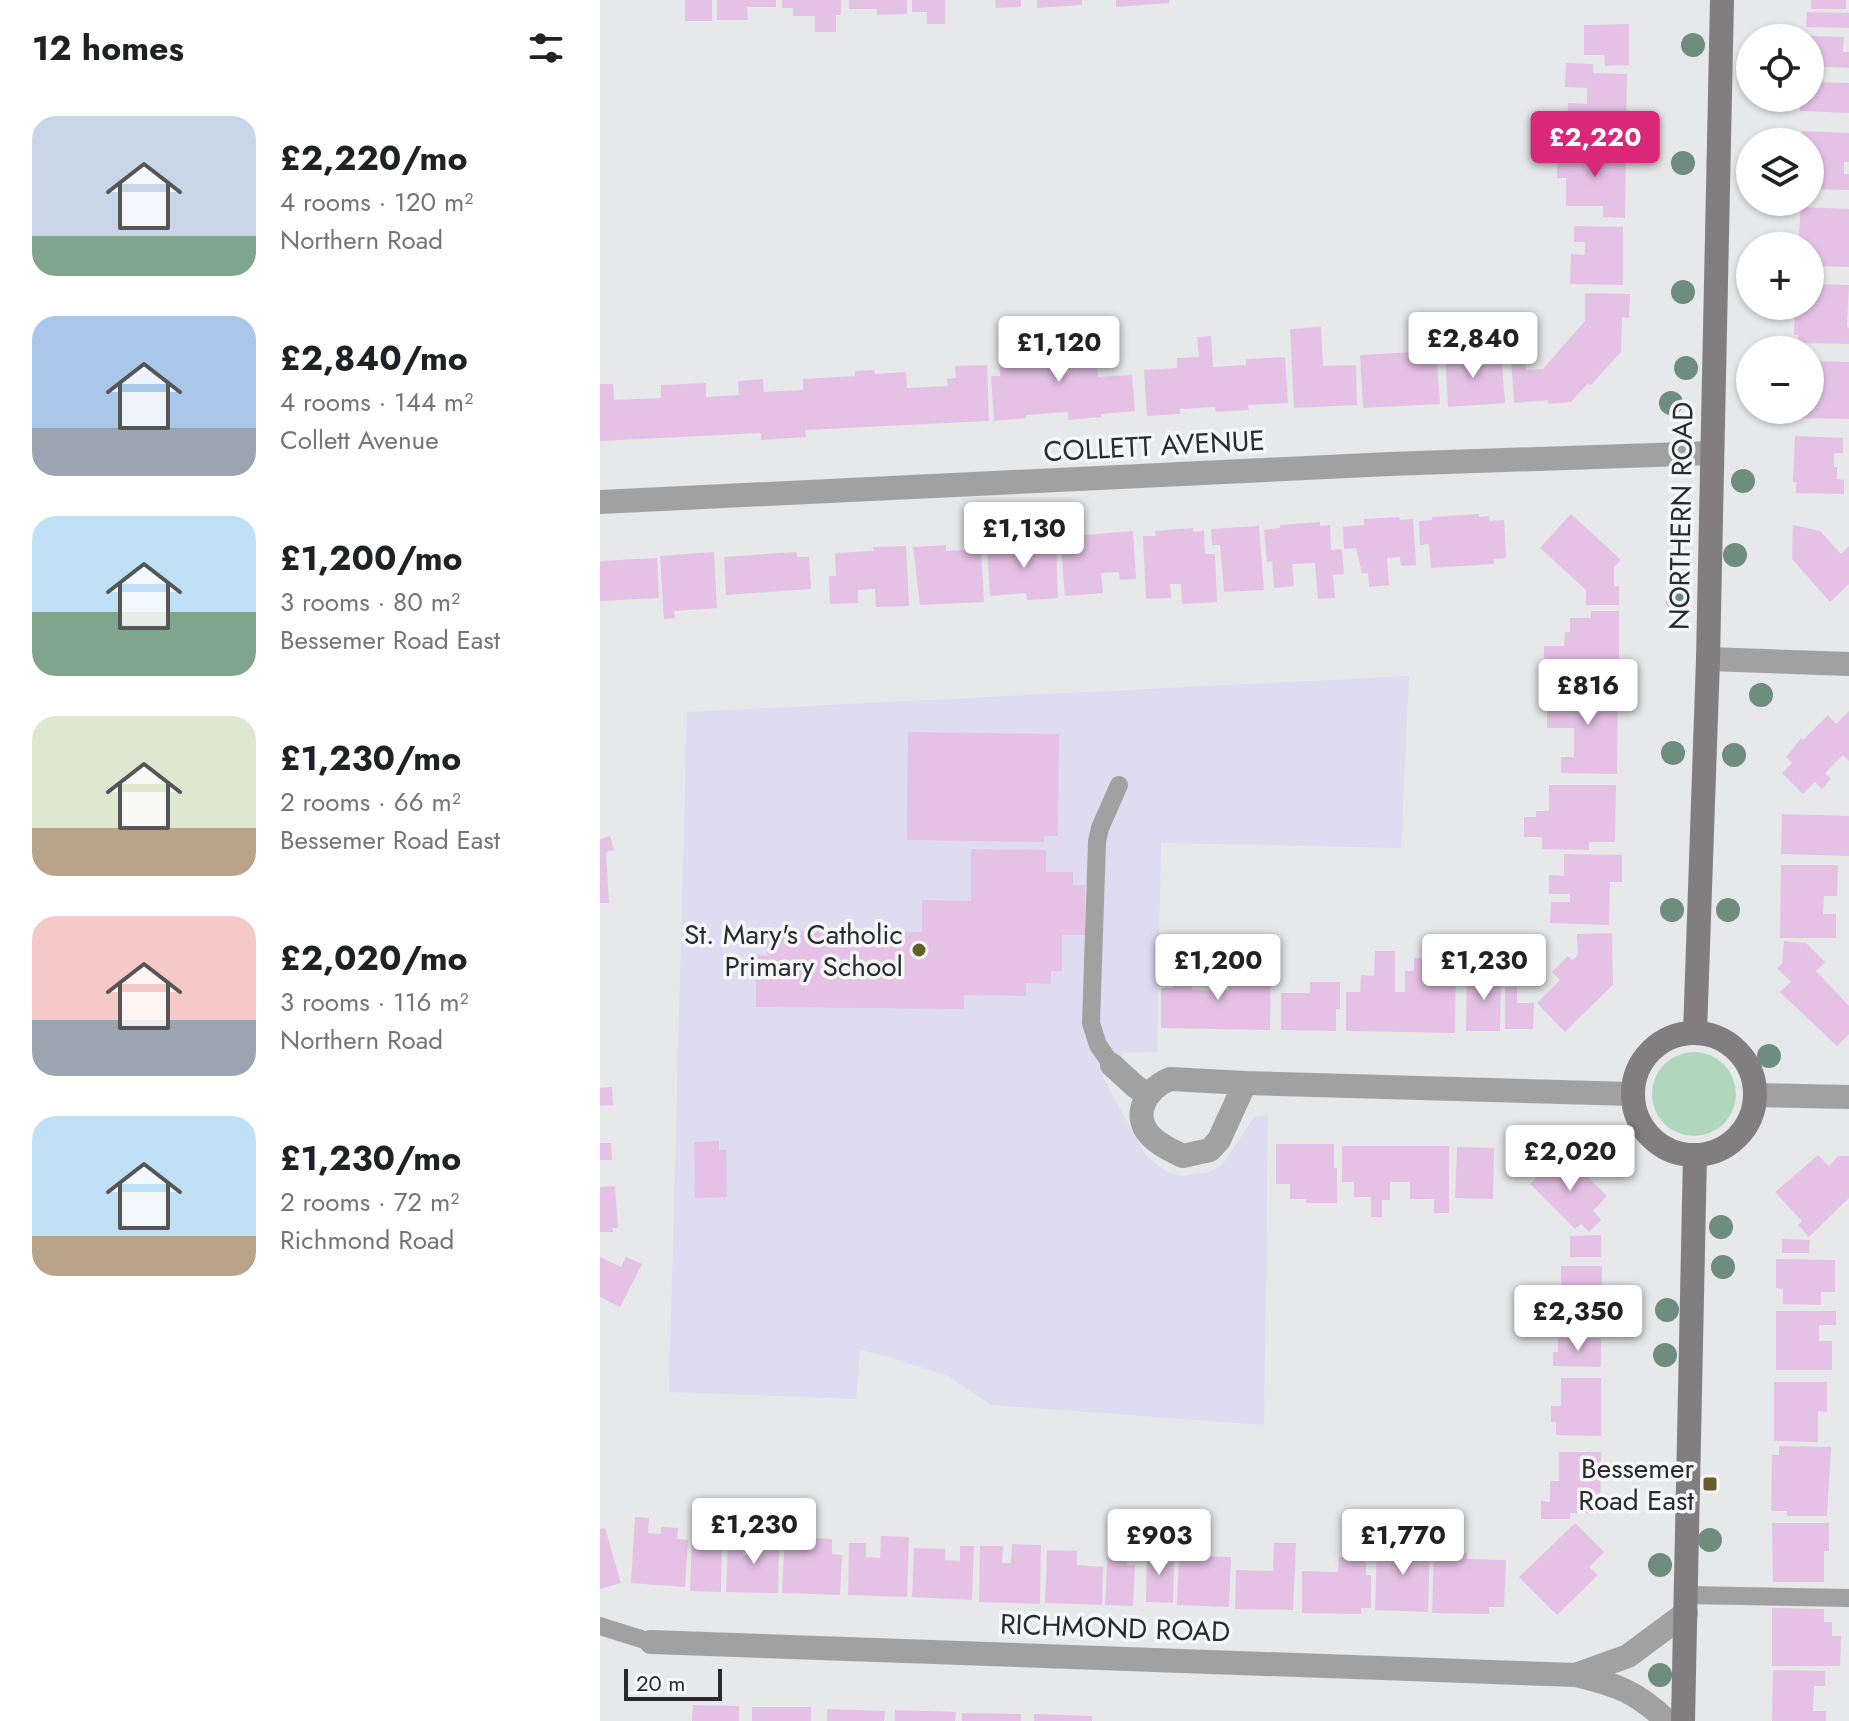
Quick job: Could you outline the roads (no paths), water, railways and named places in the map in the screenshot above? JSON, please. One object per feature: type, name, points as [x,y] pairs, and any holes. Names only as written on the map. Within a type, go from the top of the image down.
[{"type":"street","name":"NORTHERN ROAD","points":[[1695,1033],[1708,659],[1722,0]]},
{"type":"street","name":"COLLETT AVENUE","points":[[600,502],[1389,464],[1712,453]]},
{"type":"street","points":[[1708,659],[1849,664]]},
{"type":"street","points":[[1695,1033],[1710,1034],[1727,1042],[1742,1055],[1751,1071],[1755,1095],[1753,1110],[1738,1137],[1711,1153],[1695,1155],[1678,1154],[1650,1137],[1634,1109],[1632,1094],[1636,1073],[1644,1057],[1657,1044],[1672,1036],[1695,1033]]},
{"type":"street","points":[[1112,1065],[1148,1094]]},
{"type":"street","points":[[1245,1083],[1219,1140],[1210,1150],[1183,1156],[1151,1138],[1144,1124],[1142,1108],[1148,1094],[1170,1079],[1632,1094]]},
{"type":"street","points":[[1755,1095],[1849,1097]]},
{"type":"street","points":[[1683,1721],[1695,1155]]},
{"type":"street","name":"RICHMOND ROAD","points":[[1576,1675],[1628,1656],[1686,1604]]},
{"type":"street","name":"RICHMOND ROAD","points":[[651,1642],[1576,1675],[1626,1689],[1667,1721]]},
{"type":"lane","points":[[1112,1065],[1094,1036],[1091,999],[1097,842],[1119,785]]},
{"type":"lane","points":[[1686,1604],[1849,1598]]},
{"type":"lane","points":[[600,1626],[651,1642]]},
{"type":"place","name":"St. Mary's Catholic Primary School","points":[[919,950]]},
{"type":"place","name":"Bessemer Road East","points":[[1710,1484]]}]
